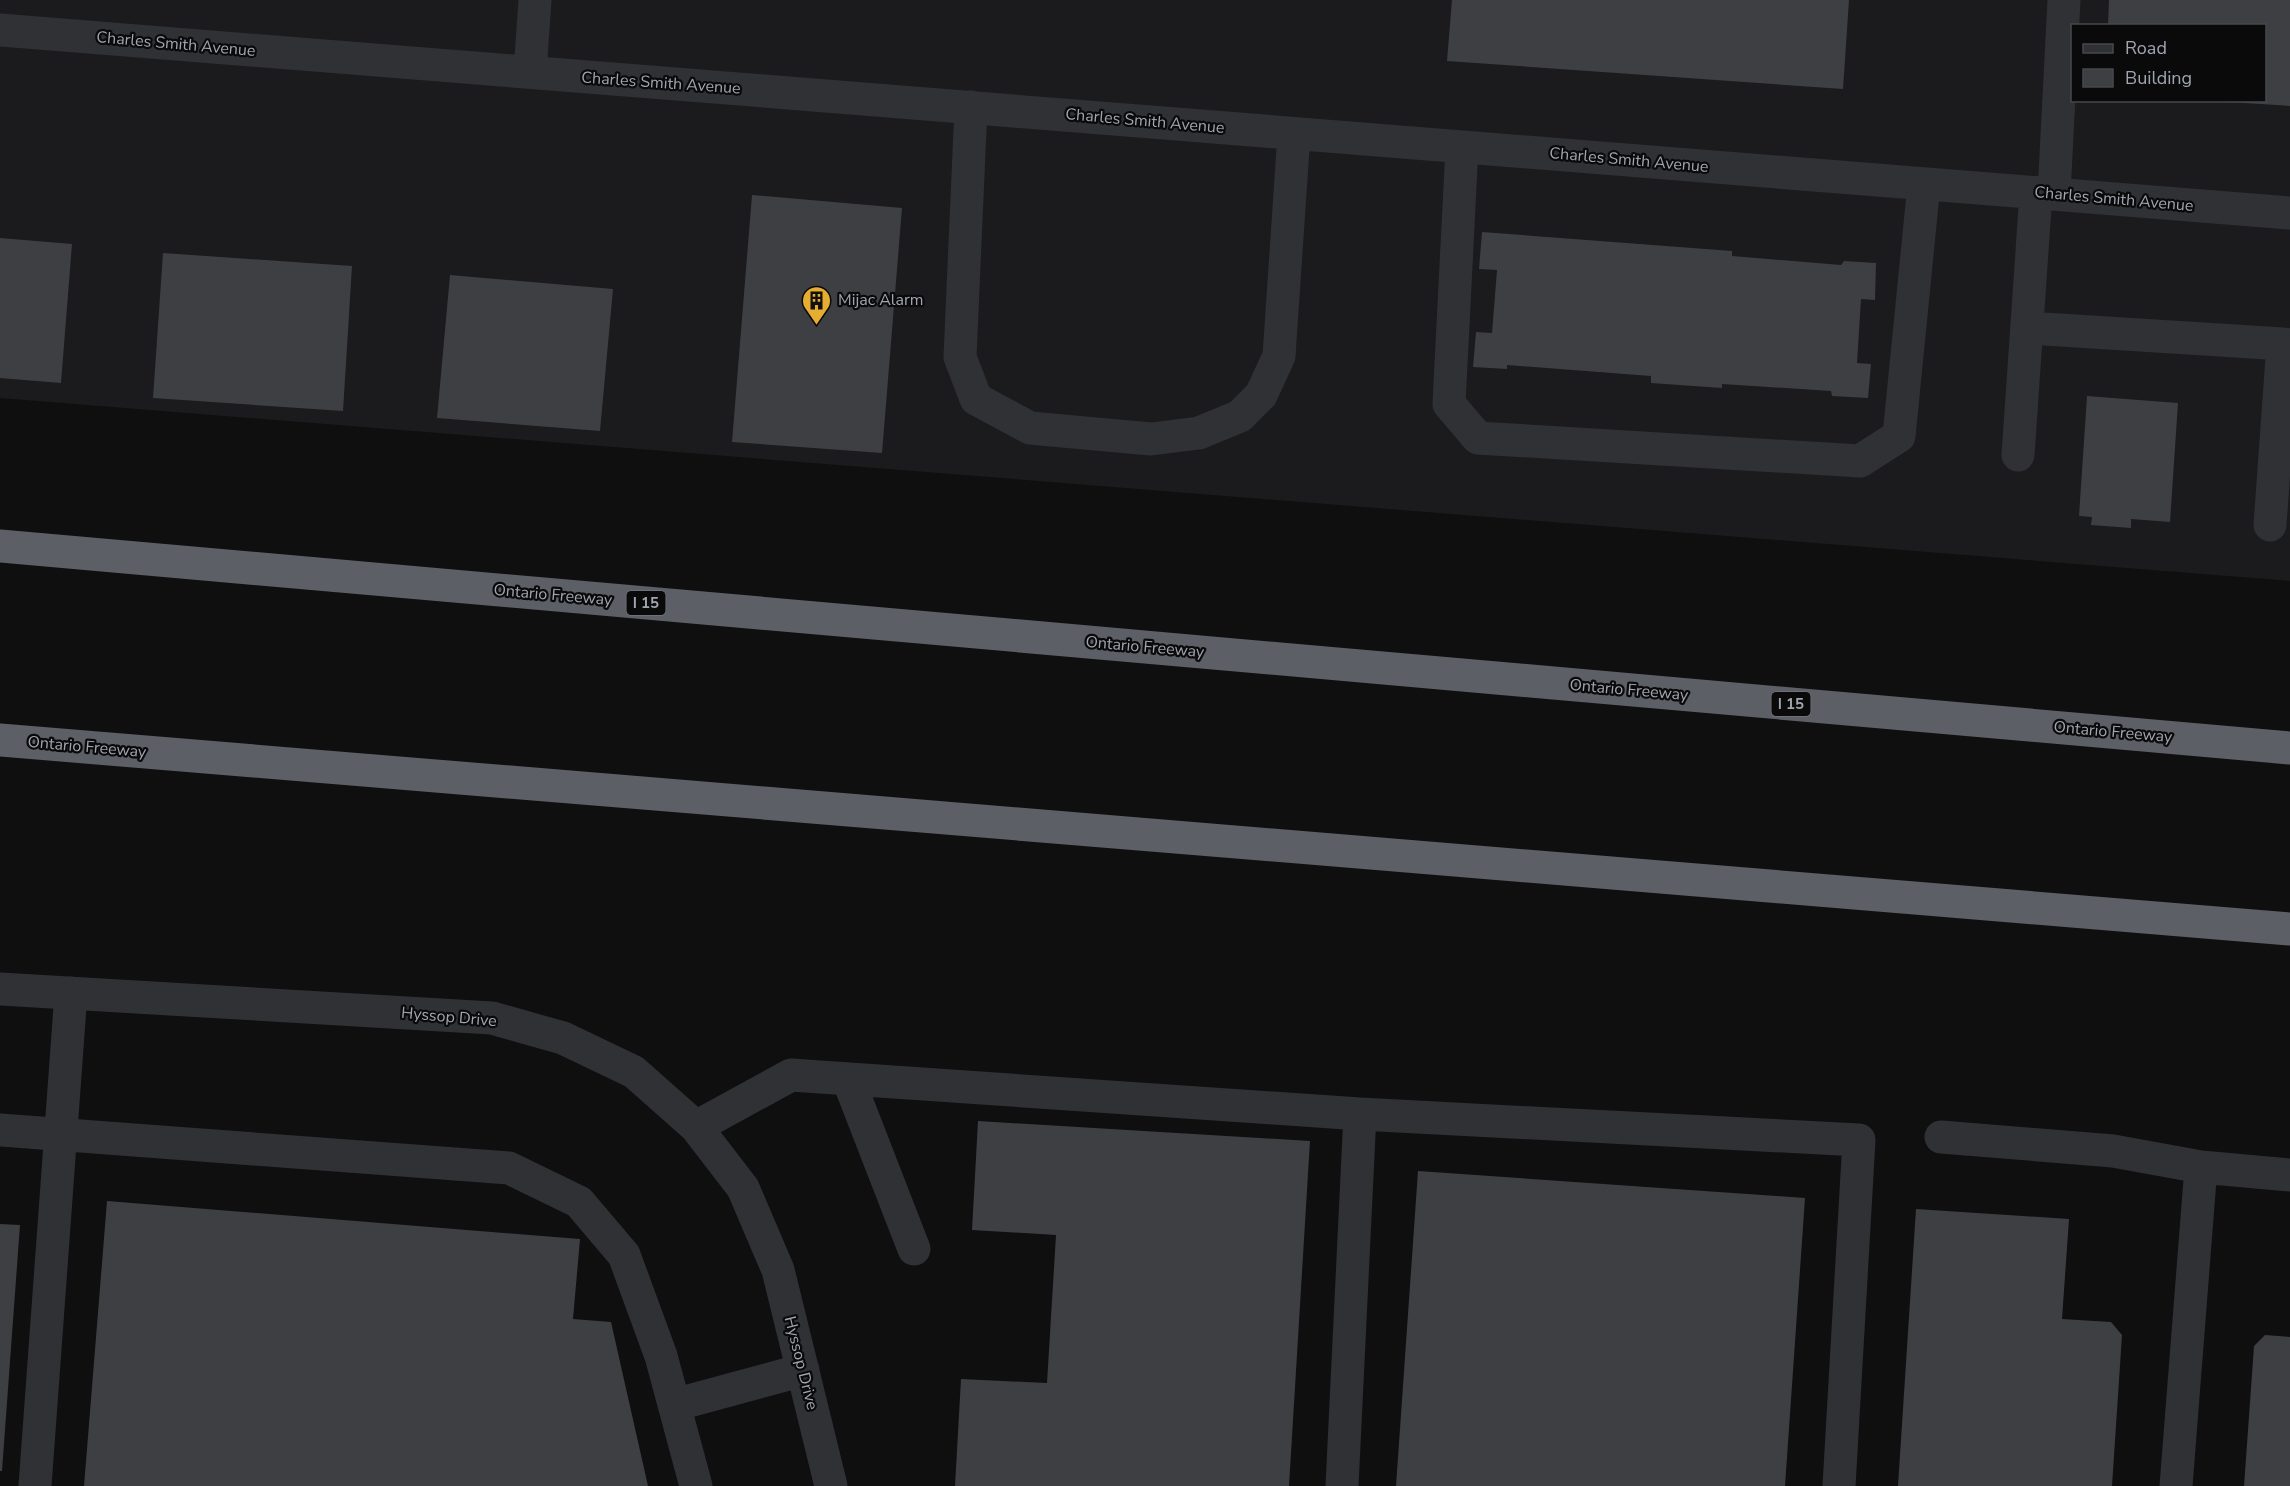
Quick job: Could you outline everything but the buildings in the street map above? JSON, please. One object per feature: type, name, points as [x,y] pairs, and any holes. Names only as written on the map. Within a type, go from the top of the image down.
[{"type":"highway","name":"Ontario Freeway","points":[[0,546],[2290,748]]},
{"type":"highway","name":"Ontario Freeway","points":[[0,740],[2290,929]]},
{"type":"street","points":[[530,72],[535,0]]},
{"type":"street","points":[[2019,456],[2028,328],[2045,194],[2064,0]]},
{"type":"street","name":"Charles Smith Avenue","points":[[0,30],[2290,213]]},
{"type":"street","points":[[971,106],[960,357],[976,399],[1030,428],[1151,439],[1199,433],[1240,416],[1261,395],[1279,356],[1294,134]]},
{"type":"street","points":[[1462,147],[1449,404],[1478,438],[1860,461],[1899,436],[1923,184]]},
{"type":"street","points":[[2028,328],[2286,344],[2270,525]]},
{"type":"street","name":"Hyssop Drive","points":[[0,989],[492,1018],[563,1038],[634,1072],[696,1127],[743,1188],[778,1270],[831,1486]]},
{"type":"street","points":[[35,1486],[71,993]]},
{"type":"street","points":[[696,1127],[791,1075],[1360,1114],[1859,1140],[1839,1486]]},
{"type":"street","points":[[848,1079],[914,1249]]},
{"type":"street","points":[[1342,1486],[1360,1114]]},
{"type":"street","points":[[0,1130],[509,1168],[579,1202],[624,1255],[661,1356],[696,1486]]},
{"type":"street","points":[[1941,1137],[2113,1151],[2201,1167],[2290,1175]]},
{"type":"street","points":[[2176,1486],[2201,1167]]},
{"type":"street","points":[[674,1404],[803,1370]]},
{"type":"shaded area","points":[[0,0],[2290,0],[2290,581],[0,398]]},
{"type":"place","name":"Mijac Alarm","points":[[817,326]]}]
